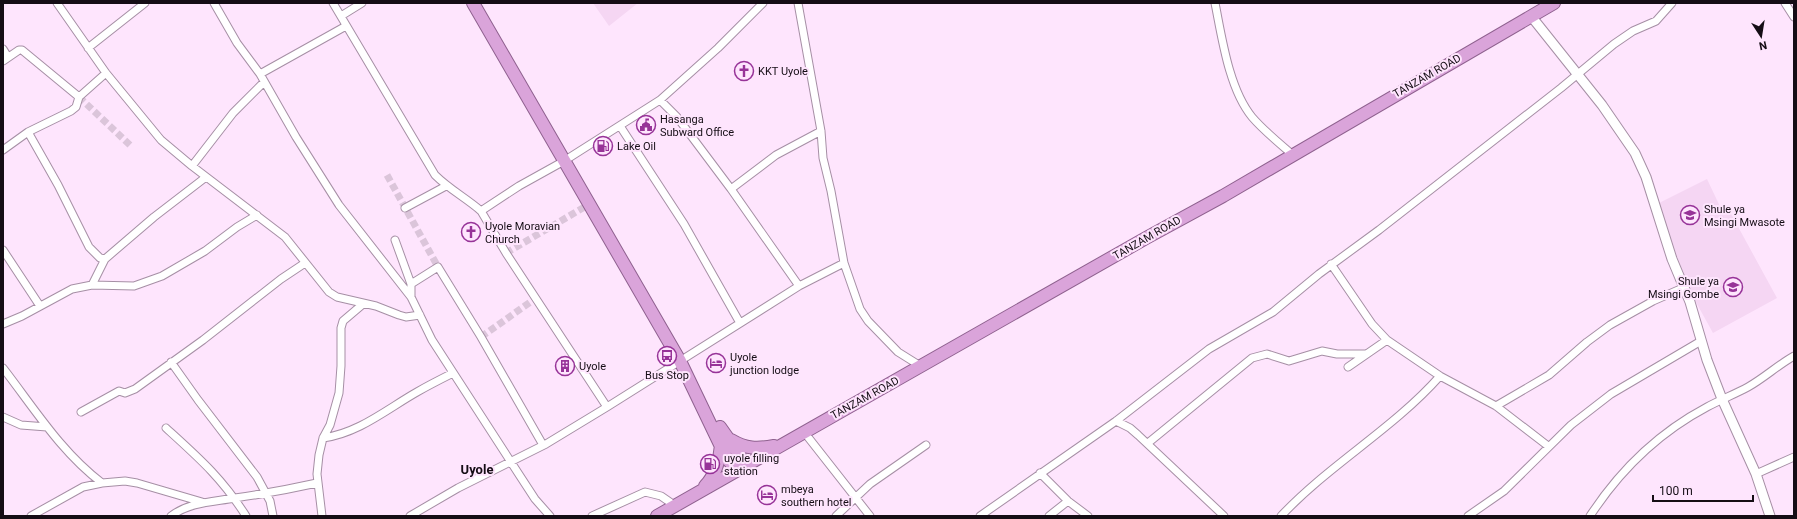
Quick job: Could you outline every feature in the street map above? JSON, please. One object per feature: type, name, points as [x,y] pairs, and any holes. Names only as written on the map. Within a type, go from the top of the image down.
[{"type":"highway","points":[[473,3],[680,360],[697,397],[724,441],[739,454],[741,468]]},
{"type":"highway","name":"TANZAM ROAD","points":[[657,516],[674,505],[922,367],[1293,155],[1554,3]]},
{"type":"highway","points":[[724,441],[754,449],[781,445]]},
{"type":"highway","points":[[701,490],[710,481],[721,454],[724,441]]},
{"type":"street","points":[[57,3],[106,73],[152,130],[172,150],[285,237],[333,295],[363,304],[376,306],[402,316],[420,316]]},
{"type":"street","points":[[88,48],[145,3]]},
{"type":"street","points":[[214,3],[237,43],[260,74],[296,137],[339,205],[411,297],[432,340],[535,499],[550,516]]},
{"type":"street","points":[[334,3],[346,26],[435,175],[446,186],[465,197],[481,211],[506,253],[608,407]]},
{"type":"street","points":[[341,16],[362,3]]},
{"type":"street","points":[[481,211],[520,186],[564,161],[660,100],[718,48],[762,3]]},
{"type":"street","points":[[798,3],[821,131],[822,158],[831,191],[844,263],[860,309],[868,321],[898,352],[922,367]]},
{"type":"street","points":[[1215,3],[1223,40],[1238,92],[1252,116],[1293,155]]},
{"type":"street","points":[[980,516],[1116,421],[1209,349],[1273,312],[1331,264],[1379,230],[1577,75],[1624,36],[1656,21],[1672,3]]},
{"type":"street","points":[[1785,3],[1794,17]]},
{"type":"street","points":[[1531,16],[1602,105],[1635,153],[1646,177],[1672,259],[1685,287],[1707,360],[1722,399],[1756,474],[1770,516]]},
{"type":"street","points":[[260,74],[346,26]]},
{"type":"street","points":[[3,50],[6,59],[19,50],[22,50],[79,97]]},
{"type":"street","points":[[3,150],[28,132],[71,111],[76,107],[79,97],[106,73]]},
{"type":"street","points":[[192,166],[232,113],[264,82]]},
{"type":"street","points":[[660,100],[677,117],[731,188],[798,286]]},
{"type":"street","points":[[620,126],[684,224],[740,323]]},
{"type":"street","points":[[731,188],[776,155],[821,131]]},
{"type":"street","points":[[28,132],[58,185],[89,247],[100,258],[105,259]]},
{"type":"street","points":[[92,285],[105,259],[154,217],[206,177]]},
{"type":"street","points":[[405,208],[446,186]]},
{"type":"street","points":[[3,324],[72,289],[92,285],[134,286],[162,276],[205,251],[237,227],[257,215]]},
{"type":"street","points":[[396,240],[411,284],[411,297]]},
{"type":"street","points":[[3,250],[40,306]]},
{"type":"street","points":[[81,412],[119,391],[126,393],[135,389],[203,340],[281,279],[305,263]]},
{"type":"street","points":[[410,516],[458,488],[543,445],[608,407],[798,286],[844,263]]},
{"type":"street","points":[[1331,264],[1372,324],[1387,340],[1440,376],[1496,406],[1548,446]]},
{"type":"street","points":[[411,284],[438,267],[481,337],[543,445]]},
{"type":"street","points":[[1496,406],[1550,375],[1587,342],[1610,325],[1653,301],[1685,287]]},
{"type":"street","points":[[322,516],[317,483],[319,455],[323,438],[330,425],[339,393],[342,324],[363,304]]},
{"type":"street","points":[[1348,367],[1387,340]]},
{"type":"street","points":[[1468,516],[1504,491],[1571,425],[1611,394],[1701,341]]},
{"type":"street","points":[[1148,443],[1240,367],[1256,356],[1271,354],[1289,362],[1322,352],[1337,354],[1365,354]]},
{"type":"street","points":[[1590,516],[1616,479],[1646,448],[1685,420],[1722,399],[1755,383],[1794,356]]},
{"type":"street","points":[[171,362],[257,478],[270,501],[272,516]]},
{"type":"street","points":[[3,368],[47,428],[70,455],[102,483]]},
{"type":"street","points":[[323,438],[338,436],[370,421],[417,392],[453,373]]},
{"type":"street","points":[[1281,516],[1320,479],[1410,407],[1440,376]]},
{"type":"street","points":[[3,417],[22,425],[47,428]]},
{"type":"street","points":[[1116,421],[1130,428],[1148,443],[1224,516]]},
{"type":"street","points":[[166,428],[212,469],[235,498],[246,516]]},
{"type":"street","points":[[804,432],[870,516]]},
{"type":"street","points":[[836,516],[855,496],[877,478],[926,445]]},
{"type":"street","points":[[1756,474],[1794,457]]},
{"type":"street","points":[[1040,473],[1068,501],[1088,516]]},
{"type":"street","points":[[31,516],[83,487],[102,483],[109,484],[125,481],[137,483],[202,502]]},
{"type":"street","points":[[171,516],[188,506],[202,502],[235,498],[317,483]]},
{"type":"street","points":[[592,516],[601,514],[644,492],[661,496],[674,505]]},
{"type":"street","points":[[1049,516],[1068,501]]},
{"type":"shaded area","points":[[593,3],[638,3],[609,26]]},
{"type":"shaded area","points":[[1707,179],[1724,215],[1730,212],[1777,298],[1713,333],[1665,246],[1671,243],[1655,205]]},
{"type":"tunnel","points":[[79,97],[132,147]]},
{"type":"tunnel","points":[[387,175],[438,267]]},
{"type":"tunnel","points":[[506,253],[588,205]]},
{"type":"tunnel","points":[[481,337],[536,298]]},
{"type":"place","name":"KKT Uyole","points":[[744,71]]},
{"type":"place","name":"Hasanga Subward Office","points":[[646,125]]},
{"type":"place","name":"Lake Oil","points":[[603,146]]},
{"type":"place","name":"Shule ya Msingi Mwasote","points":[[1690,215]]},
{"type":"place","name":"Uyole Moravian Church","points":[[471,232]]},
{"type":"place","name":"Shule ya Msingi Gombe","points":[[1733,287]]},
{"type":"place","name":"Bus Stop","points":[[667,356]]},
{"type":"place","name":"Uyole junction lodge","points":[[716,363]]},
{"type":"place","name":"Uyole","points":[[565,366]]},
{"type":"place","name":"uyole filling station","points":[[710,464]]},
{"type":"place","name":"mbeya southern hotel","points":[[767,495]]},
{"type":"district","name":"Uyole","points":[[477,469]]}]
